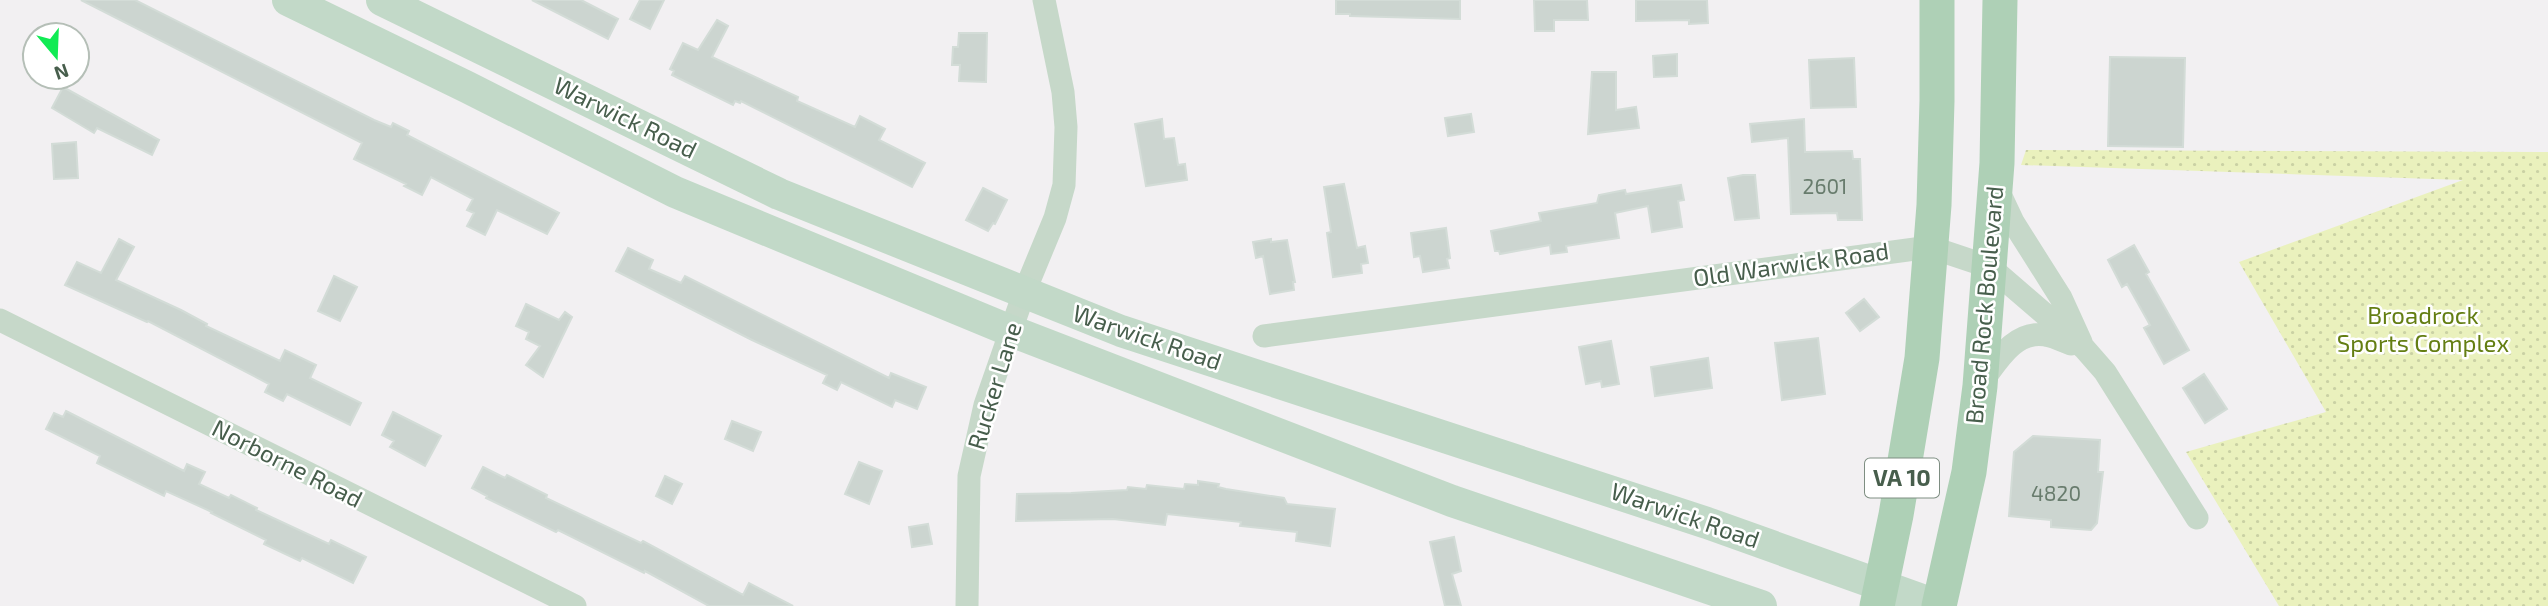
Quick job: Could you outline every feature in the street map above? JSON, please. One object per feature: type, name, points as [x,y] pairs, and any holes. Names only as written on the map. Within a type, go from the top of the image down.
[{"type":"main road","name":"Warwick Road","points":[[288,0],[675,192],[1011,331],[1452,501],[1762,606]]},
{"type":"main road","name":"Warwick Road","points":[[382,0],[779,194],[1121,331],[1694,519],[1879,595],[1939,606]]},
{"type":"main road","name":"VA 10","points":[[1879,595],[1922,358],[1937,114],[1937,0]]},
{"type":"main road","name":"Broad Rock Boulevard","points":[[1939,606],[1969,472],[1980,386],[1996,184],[2000,0]]},
{"type":"street","name":"Rucker Lane","points":[[967,606],[969,476],[985,405],[1024,293],[1055,218],[1064,185],[1066,127],[1063,92],[1044,0]]},
{"type":"street","points":[[1996,184],[2014,222],[2061,298],[2084,348]]},
{"type":"street","name":"Old Warwick Road","points":[[1264,336],[1930,247],[1990,267],[2084,348],[2105,372],[2197,518]]},
{"type":"street","name":"Norborne Road","points":[[0,320],[575,606]]},
{"type":"street","points":[[1980,386],[2005,351],[2028,336],[2044,334],[2084,348]]},
{"type":"green space","name":"Broadrock Sports Complex","points":[[2026,150],[2548,152],[2548,606],[2279,606],[2186,452],[2326,412],[2239,262],[2463,180],[2021,165]]},
{"type":"building","points":[[81,0],[135,0],[374,120],[391,127],[393,123],[409,131],[407,135],[559,213],[547,234],[497,210],[485,235],[467,226],[474,213],[467,210],[473,199],[431,177],[422,195],[404,186],[406,184],[354,159],[362,143]]},
{"type":"building","points":[[532,0],[581,0],[618,19],[608,39]]},
{"type":"building","points":[[640,0],[664,0],[650,29],[630,19]]},
{"type":"building","points":[[1336,0],[1460,0],[1460,19],[1336,14]]},
{"type":"building","points":[[1534,0],[1587,0],[1588,20],[1554,20],[1554,31],[1535,31]]},
{"type":"building","points":[[1636,0],[1707,0],[1708,23],[1689,24],[1689,20],[1636,21]]},
{"type":"building","points":[[717,20],[728,26],[712,57],[798,97],[797,101],[855,127],[860,116],[885,129],[879,140],[925,163],[912,187],[741,101],[735,101],[733,105],[672,75],[674,71],[670,69],[683,43],[698,50]]},
{"type":"building","points":[[959,33],[987,33],[986,82],[959,81],[960,65],[952,65],[953,47],[958,47]]},
{"type":"building","points":[[1677,54],[1677,76],[1654,77],[1653,56]]},
{"type":"building","points":[[2110,57],[2185,58],[2183,147],[2108,146]]},
{"type":"building","points":[[1854,58],[1856,107],[1811,108],[1809,60]]},
{"type":"building","points":[[1592,72],[1616,72],[1616,110],[1636,107],[1639,128],[1588,134]]},
{"type":"building","points":[[61,91],[70,91],[159,140],[152,155],[97,128],[94,133],[52,108]]},
{"type":"building","points":[[1471,114],[1474,132],[1448,136],[1445,118]]},
{"type":"building","points":[[1162,119],[1164,139],[1174,138],[1178,165],[1185,164],[1187,180],[1146,186],[1135,124]]},
{"type":"building","points":[[1804,119],[1805,152],[1852,151],[1853,159],[1860,159],[1862,220],[1838,220],[1837,213],[1791,214],[1788,138],[1752,142],[1750,124]]},
{"type":"building","points":[[76,142],[78,178],[54,179],[52,144]]},
{"type":"building","points":[[1755,175],[1759,218],[1735,220],[1728,178]]},
{"type":"building","points":[[1344,184],[1357,248],[1365,246],[1368,263],[1361,264],[1362,273],[1333,277],[1327,233],[1331,232],[1324,187]]},
{"type":"building","points":[[1681,185],[1684,200],[1678,201],[1682,227],[1652,232],[1648,206],[1615,213],[1619,238],[1566,246],[1567,252],[1551,254],[1550,245],[1500,254],[1495,251],[1491,231],[1541,221],[1539,213],[1597,203],[1599,195],[1625,190],[1626,194]]},
{"type":"building","points":[[983,188],[1007,200],[995,224],[993,223],[988,231],[966,220]]},
{"type":"building","points":[[1446,228],[1449,268],[1423,272],[1420,256],[1414,257],[1411,233]]},
{"type":"building","points":[[119,239],[134,247],[116,280],[280,361],[285,350],[316,365],[310,378],[361,403],[350,425],[287,394],[283,401],[265,392],[269,384],[148,321],[65,285],[77,262],[101,273]]},
{"type":"building","points":[[1271,239],[1271,242],[1287,240],[1294,290],[1270,294],[1263,256],[1256,258],[1253,242]]},
{"type":"building","points":[[2134,245],[2149,272],[2146,274],[2189,350],[2164,364],[2144,328],[2150,325],[2127,284],[2122,287],[2108,260]]},
{"type":"building","points":[[628,248],[653,260],[649,269],[681,283],[685,276],[889,378],[891,373],[926,387],[917,409],[895,400],[892,407],[841,382],[837,390],[823,383],[827,375],[616,271]]},
{"type":"building","points":[[334,276],[357,287],[340,321],[318,311]]},
{"type":"building","points":[[1864,299],[1879,317],[1860,331],[1846,313]]},
{"type":"building","points":[[526,304],[559,320],[565,312],[572,317],[543,377],[526,365],[540,346],[526,339],[529,332],[516,326]]},
{"type":"building","points":[[1818,338],[1825,394],[1782,400],[1775,343]]},
{"type":"building","points":[[1611,341],[1619,384],[1602,387],[1601,381],[1586,384],[1579,347]]},
{"type":"building","points":[[1708,358],[1712,388],[1655,396],[1651,367]]},
{"type":"building","points":[[2204,374],[2227,409],[2205,423],[2183,388]]},
{"type":"building","points":[[66,411],[184,471],[187,464],[205,472],[199,484],[229,498],[231,495],[257,508],[256,510],[329,544],[331,540],[366,557],[353,583],[302,558],[300,561],[264,544],[266,540],[212,512],[166,491],[164,496],[97,463],[100,456],[46,429],[54,413],[63,417]]},
{"type":"building","points":[[393,412],[441,436],[425,466],[390,447],[394,441],[382,435]]},
{"type":"building","points":[[732,421],[761,432],[753,451],[725,439]]},
{"type":"building","points":[[2033,436],[2100,440],[2098,472],[2103,472],[2097,523],[2091,530],[2051,527],[2051,520],[2009,516],[2014,452]]},
{"type":"building","points":[[859,462],[882,471],[869,504],[845,494]]},
{"type":"building","points":[[483,467],[505,478],[507,475],[547,495],[546,498],[641,543],[643,541],[743,595],[749,583],[793,606],[709,606],[645,571],[644,573],[486,498],[487,496],[472,488]]},
{"type":"building","points":[[665,476],[682,484],[672,504],[656,496]]},
{"type":"building","points":[[1198,481],[1219,484],[1218,487],[1226,489],[1284,498],[1287,504],[1335,509],[1330,546],[1296,541],[1297,532],[1240,526],[1241,522],[1167,514],[1165,525],[1113,519],[1016,521],[1017,494],[1127,490],[1128,487],[1146,489],[1147,485],[1184,489],[1185,484],[1198,485]]},
{"type":"building","points":[[928,524],[932,544],[912,547],[909,527]]},
{"type":"building","points":[[1454,537],[1461,571],[1452,574],[1461,606],[1445,606],[1430,542]]}]
